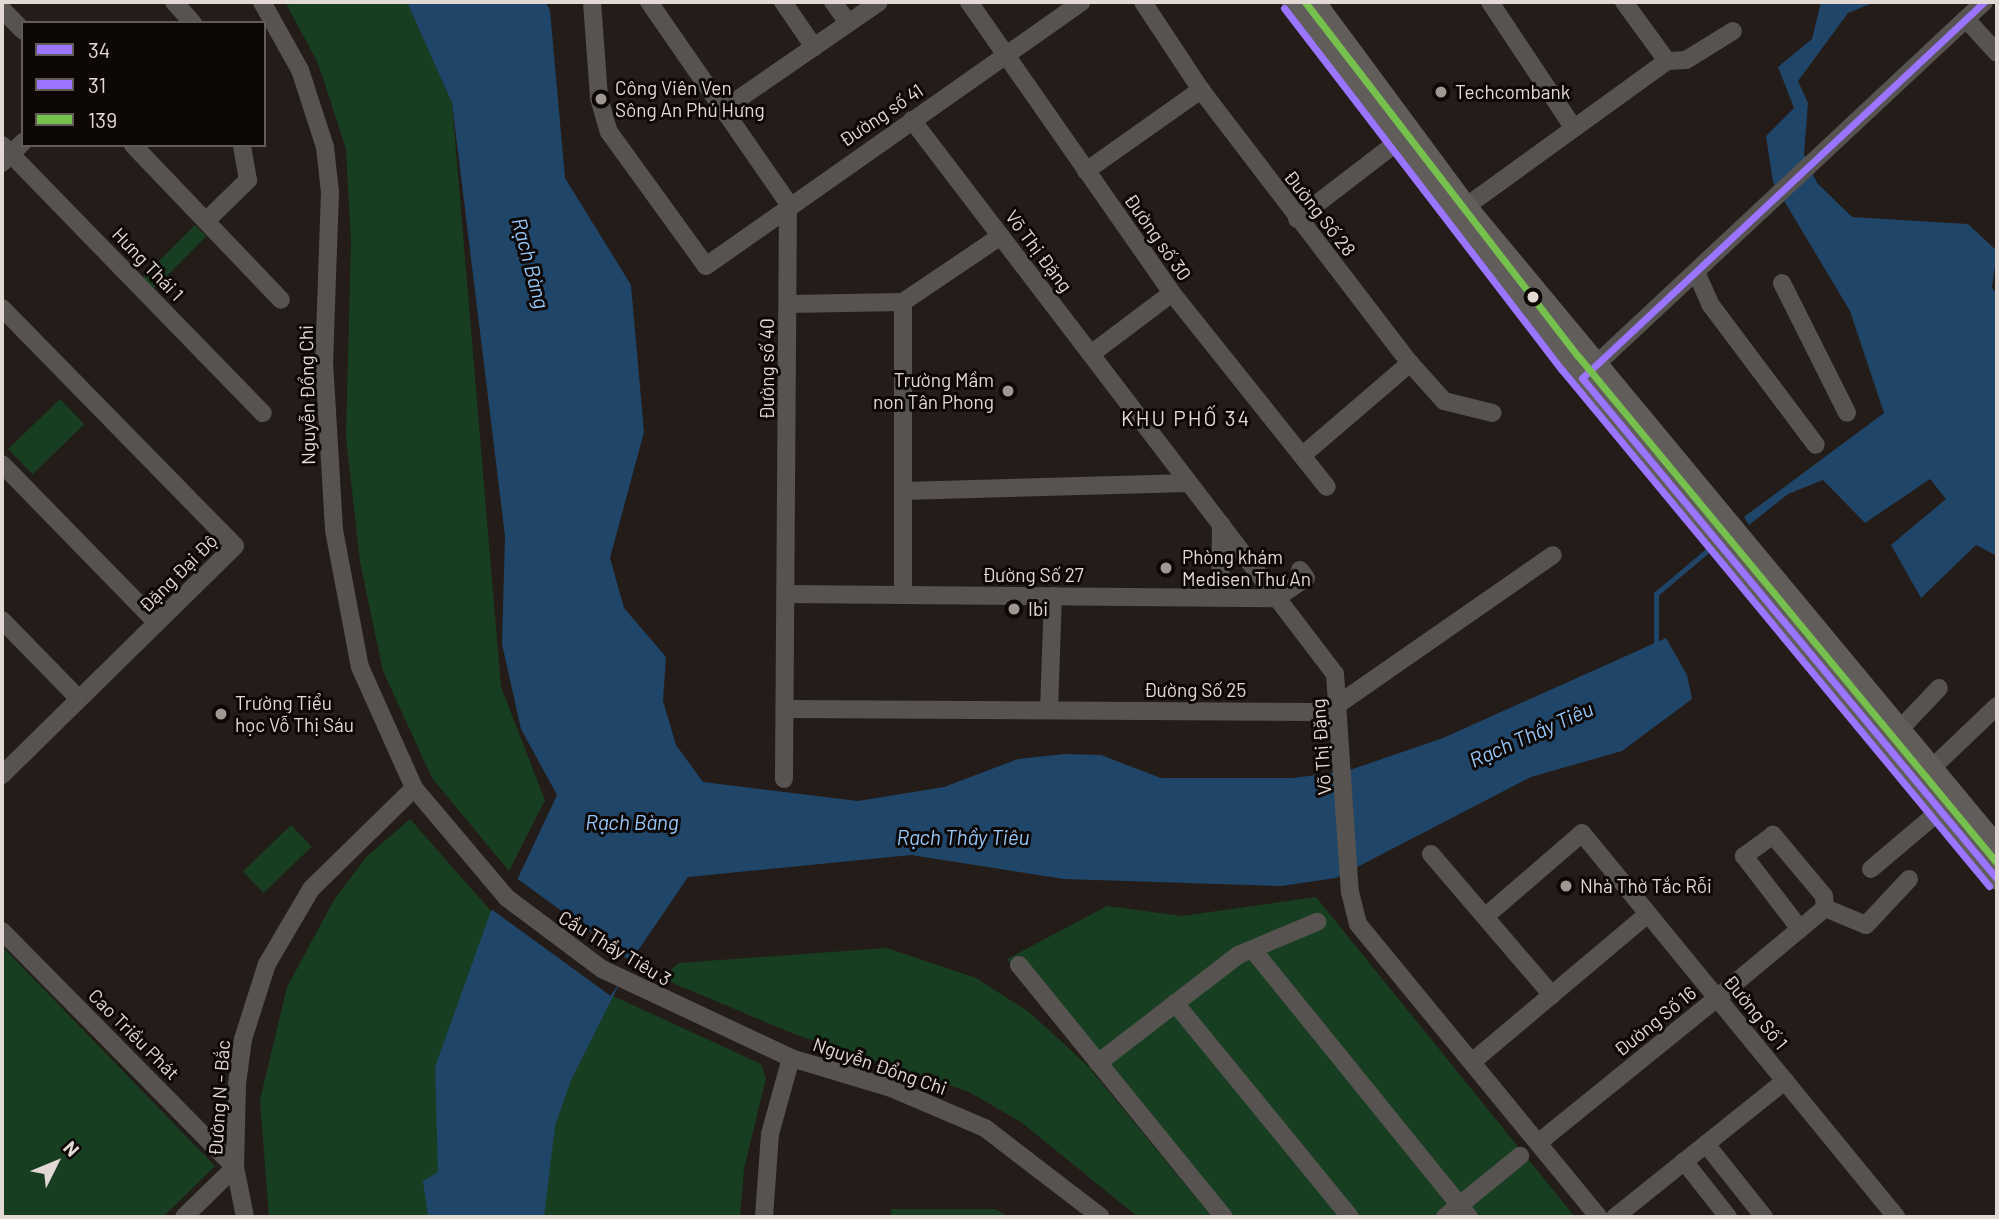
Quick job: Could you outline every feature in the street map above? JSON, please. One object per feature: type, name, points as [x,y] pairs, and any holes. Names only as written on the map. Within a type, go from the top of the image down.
[{"type":"main road","points":[[1293,2],[1396,144],[1459,211],[1926,774],[1997,846]]},
{"type":"main road","points":[[1315,2],[1459,211]]},
{"type":"main road","points":[[1739,550],[1901,728],[1942,809],[1997,879]]},
{"type":"street","points":[[174,2],[191,21]]},
{"type":"street","name":"Nguyễn Đổng Chi","points":[[262,2],[300,70],[325,147],[330,192],[324,361],[334,530],[360,667],[414,788],[454,840]]},
{"type":"street","name":"Đường số 41","points":[[592,2],[599,98],[609,132],[706,266],[788,203],[1082,2]]},
{"type":"street","points":[[649,2],[788,203]]},
{"type":"street","points":[[783,2],[814,47]]},
{"type":"street","points":[[833,2],[848,23]]},
{"type":"street","points":[[724,109],[879,2]]},
{"type":"street","name":"Đường số 30","points":[[969,2],[1172,293],[1304,454],[1327,487]]},
{"type":"street","name":"Đường Số 28","points":[[1143,2],[1201,90],[1297,219],[1410,363],[1444,401],[1493,413]]},
{"type":"street","points":[[1490,2],[1573,127]]},
{"type":"street","points":[[1589,371],[1984,2]]},
{"type":"street","points":[[1628,3],[1667,61]]},
{"type":"street","points":[[2,9],[21,29]]},
{"type":"street","points":[[1966,19],[1997,53]]},
{"type":"street","points":[[1459,211],[1667,61],[1686,60],[1733,31]]},
{"type":"street","points":[[1086,171],[1201,90]]},
{"type":"street","name":"Võ Thị Đặng","points":[[912,120],[1335,674],[1343,725],[1350,892],[1358,923],[1599,1217]]},
{"type":"street","points":[[1297,219],[1396,144]]},
{"type":"street","points":[[135,147],[282,300]]},
{"type":"street","points":[[206,221],[248,180],[242,147]]},
{"type":"street","name":"Hưng Thái 1","points":[[9,151],[264,413]]},
{"type":"street","name":"Đường số 40","points":[[784,779],[788,709],[788,203]]},
{"type":"street","points":[[788,304],[903,302],[1001,236]]},
{"type":"street","points":[[1696,272],[1710,304],[1816,445]]},
{"type":"street","points":[[1782,283],[1847,413]]},
{"type":"street","points":[[1091,354],[1172,293]]},
{"type":"street","points":[[902,595],[903,302]]},
{"type":"street","name":"Đặng Đại Độ","points":[[2,308],[235,546],[2,775]]},
{"type":"street","points":[[1304,454],[1410,363]]},
{"type":"street","points":[[2,464],[157,623]]},
{"type":"street","points":[[902,491],[1189,483]]},
{"type":"street","points":[[1220,597],[1221,524]]},
{"type":"street","name":"Đường Số 25","points":[[788,709],[1315,712],[1340,703],[1553,555]]},
{"type":"street","points":[[1277,598],[1306,578],[1300,570]]},
{"type":"street","name":"Đường Số 27","points":[[788,594],[1277,598]]},
{"type":"street","points":[[1049,710],[1053,596]]},
{"type":"street","points":[[2,620],[79,699]]},
{"type":"street","points":[[1901,728],[1940,688]]},
{"type":"street","points":[[1926,774],[1997,706]]},
{"type":"street","name":"Đường N - Bắc","points":[[244,1217],[235,1167],[243,1039],[267,964],[312,889],[414,788]]},
{"type":"street","points":[[1871,869],[1942,809]]},
{"type":"street","name":"Đường Số 1","points":[[1487,915],[1582,833],[1896,1217]]},
{"type":"street","points":[[1800,929],[1744,856],[1773,835],[1824,896],[1825,908],[1866,925],[1909,879]]},
{"type":"street","name":"Cầu Thầy Tiêu 3","points":[[454,840],[553,937],[628,984],[704,1020]]},
{"type":"street","points":[[1431,853],[1487,915],[1552,995]]},
{"type":"street","name":"Đường Số 16","points":[[1538,1143],[1825,908]]},
{"type":"street","points":[[1472,1062],[1648,914]]},
{"type":"street","points":[[1098,1063],[1175,1003],[1253,950],[1317,922]]},
{"type":"street","name":"Cao Triều Phát","points":[[2,931],[235,1167]]},
{"type":"street","points":[[1253,950],[1464,1211]]},
{"type":"street","points":[[1019,965],[1224,1217]]},
{"type":"street","points":[[1175,1003],[1350,1217]]},
{"type":"street","name":"Nguyễn Đổng Chi","points":[[704,1020],[791,1058],[891,1088],[985,1128],[1101,1217]]},
{"type":"street","points":[[764,1217],[770,1134],[791,1058]]},
{"type":"street","points":[[1615,1217],[1785,1081]]},
{"type":"street","points":[[1706,1144],[1764,1217]]},
{"type":"street","points":[[1445,1217],[1464,1211],[1520,1156]]},
{"type":"street","points":[[1684,1161],[1728,1217]]},
{"type":"street","points":[[184,1217],[235,1167]]},
{"type":"green space","points":[[285,2],[407,2],[452,103],[501,687],[545,800],[509,871],[432,778],[383,671],[360,562],[346,437],[351,242],[346,149],[318,63]]},
{"type":"green space","points":[[195,225],[206,236],[153,290],[141,279]]},
{"type":"green space","points":[[60,399],[84,424],[33,474],[8,449]]},
{"type":"green space","points":[[410,819],[491,911],[469,1217],[269,1217],[260,1100],[287,987],[334,900],[367,856]]},
{"type":"green space","points":[[291,825],[312,847],[264,893],[243,872]]},
{"type":"green space","points":[[1316,897],[1575,1217],[1216,1217],[1007,959],[1107,906],[1182,916]]},
{"type":"green space","points":[[2,946],[215,1166],[163,1217],[2,1217]]},
{"type":"green space","points":[[887,948],[976,978],[1029,1012],[1087,1065],[1212,1217],[1138,1217],[1021,1122],[969,1092],[794,1034],[661,978],[679,963]]},
{"type":"green space","points":[[587,984],[761,1064],[766,1078],[744,1169],[740,1217],[524,1217]]},
{"type":"green space","points":[[892,1209],[995,1209],[1009,1217],[889,1217]]},
{"type":"water","name":"Rạch Bàng","points":[[407,2],[545,2],[550,10],[565,178],[631,285],[644,432],[610,558],[624,608],[666,657],[663,701],[676,745],[703,782],[858,801],[944,787],[1018,759],[1065,754],[1101,755],[1161,778],[1293,778],[1347,771],[1443,738],[1666,638],[1687,675],[1692,699],[1622,751],[1531,777],[1336,878],[1281,886],[1064,879],[911,855],[688,877],[631,961],[571,1080],[555,1126],[544,1217],[428,1217],[423,1181],[438,1172],[435,1067],[491,911],[518,878],[557,795],[521,729],[502,644],[505,536],[452,103]]},
{"type":"water","points":[[1821,2],[1875,2],[1848,13],[1798,81],[1808,103],[1804,154],[1817,183],[1852,217],[1968,224],[1997,251],[1992,288],[1997,294],[1997,556],[1976,545],[1921,598],[1891,545],[1946,499],[1930,479],[1865,523],[1823,480],[1788,494],[1749,525],[1744,517],[1884,413],[1850,311],[1773,182],[1766,136],[1794,108],[1778,67],[1812,39]]},
{"type":"pier","points":[[515,877],[634,963],[610,996],[491,909]]},
{"type":"waterway","points":[[1656,648],[1656,594],[1714,545]]},
{"type":"transit line","name":"139","points":[[1305,2],[1578,356],[1997,863]]},
{"type":"transit line","name":"34","points":[[1984,2],[1582,378],[1997,879]]},
{"type":"transit line","name":"31","points":[[1284,8],[1562,370],[1989,886]]},
{"type":"place","name":"Techcombank","points":[[1441,92]]},
{"type":"place","name":"Công Viên Ven Sông An Phú Hưng","points":[[601,99]]},
{"type":"place","name":"Trường Mầm non Tân Phong","points":[[1008,391]]},
{"type":"place","name":"Phòng khám Medisen Thư An","points":[[1166,568]]},
{"type":"place","name":"Ibi","points":[[1014,609]]},
{"type":"place","name":"Trường Tiểu học Vỗ Thị Sáu","points":[[221,714]]},
{"type":"place","name":"Nhà Thờ Tắc Rỗi","points":[[1566,886]]},
{"type":"district","name":"KHU PHỐ 34","points":[[1186,418]]},
{"type":"water label","name":"Rạch Thầy Tiêu","points":[[1531,734]]},
{"type":"water label","name":"Rạch Thầy Tiêu","points":[[963,837]]}]
